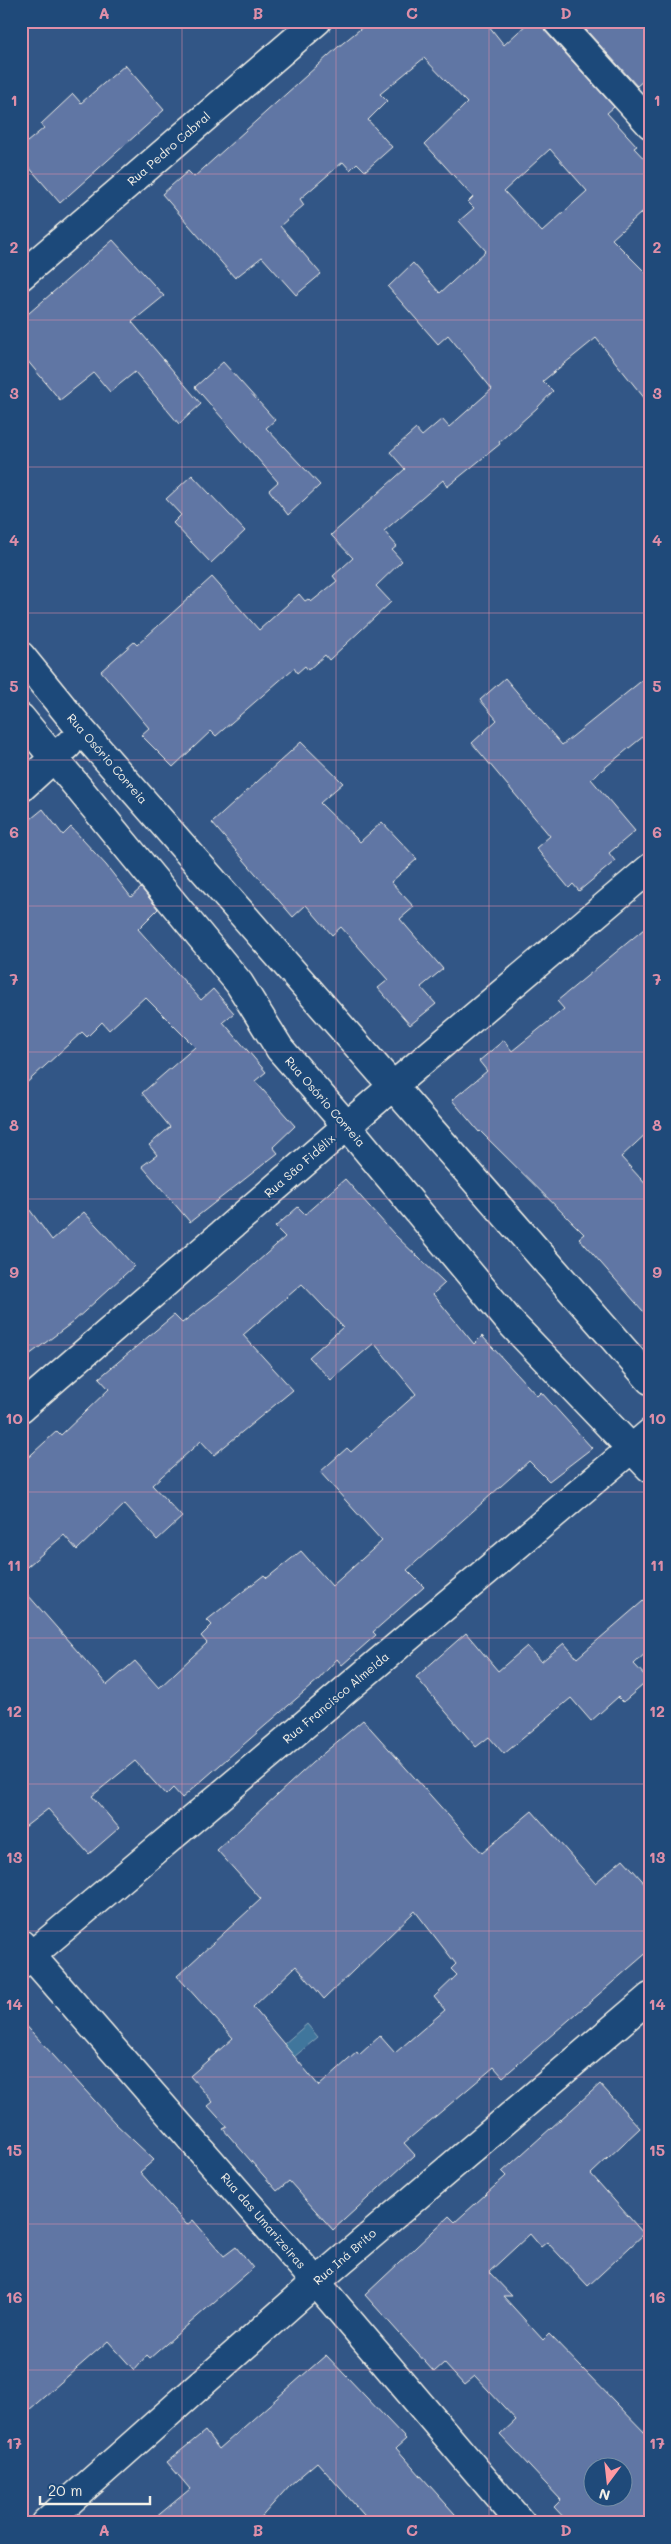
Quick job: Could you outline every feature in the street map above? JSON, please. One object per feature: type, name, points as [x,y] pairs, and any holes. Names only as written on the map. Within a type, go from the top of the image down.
[{"type":"street","name":"Rua Pedro Cabral","points":[[21,276],[317,21]]},
{"type":"street","points":[[557,21],[650,124]]},
{"type":"street","name":"Rua Osório Correia","points":[[21,656],[82,732],[394,1085],[650,1380]]},
{"type":"street","name":"Rua Osório Correia","points":[[21,718],[239,983],[280,1049],[347,1126],[510,1322],[567,1384],[644,1450]]},
{"type":"street","points":[[21,788],[82,732]]},
{"type":"street","name":"Rua São Fidélix","points":[[21,1408],[394,1085],[650,868]]},
{"type":"street","name":"Rua Francisco Almeida","points":[[24,1954],[644,1450]]},
{"type":"street","name":"Rua das Umarizeiras","points":[[24,1954],[316,2282],[522,2523]]},
{"type":"street","name":"Rua Iná Brito","points":[[45,2523],[316,2282],[650,1997]]},
{"type":"water","points":[[307,2024],[318,2037],[288,2062],[277,2050]]},
{"type":"building","points":[[370,21],[485,21],[504,45],[530,21],[542,21],[545,31],[614,107],[607,113],[637,146],[634,148],[650,165],[650,205],[612,239],[650,277],[650,405],[596,338],[543,381],[553,391],[499,442],[500,444],[447,487],[443,480],[384,531],[397,546],[392,550],[402,561],[376,586],[391,602],[329,660],[325,655],[308,670],[305,666],[297,673],[294,668],[216,736],[211,731],[173,767],[141,735],[149,728],[101,671],[134,642],[137,645],[212,577],[259,630],[299,594],[305,601],[308,599],[311,602],[337,581],[333,576],[353,558],[331,535],[405,469],[390,452],[416,429],[422,436],[442,419],[449,427],[492,389],[448,335],[438,344],[388,287],[413,263],[440,293],[486,251],[459,221],[474,208],[468,202],[473,197],[425,144],[467,103],[424,58],[380,94],[387,101],[368,120],[392,147],[365,171],[357,163],[350,170],[343,162],[300,199],[304,205],[280,226],[321,274],[296,295],[262,257],[235,278],[162,194],[188,171],[194,177],[338,47]],"holes":[[[550,149],[587,191],[542,232],[504,191]]]},
{"type":"building","points":[[578,21],[650,21],[650,75],[637,86]]},
{"type":"building","points":[[125,65],[164,110],[60,203],[21,158],[21,147],[44,128],[41,124],[73,94],[81,103]]},
{"type":"building","points":[[113,240],[164,296],[132,322],[201,404],[179,424],[135,372],[110,392],[94,373],[60,400],[21,353],[21,320]]},
{"type":"building","points":[[223,362],[275,420],[266,428],[320,485],[288,515],[269,490],[278,482],[195,387]]},
{"type":"building","points":[[192,475],[245,531],[211,563],[173,523],[181,515],[166,499]]},
{"type":"building","points":[[650,674],[650,731],[591,779],[635,831],[609,853],[615,861],[579,891],[573,884],[569,888],[536,848],[550,836],[472,743],[497,720],[480,700],[505,678],[562,745]]},
{"type":"building","points":[[301,742],[343,783],[320,803],[360,842],[382,822],[417,859],[391,882],[414,907],[400,919],[443,969],[421,987],[436,1004],[410,1025],[378,988],[388,980],[341,927],[332,935],[306,905],[293,917],[212,823]]},
{"type":"building","points":[[43,809],[63,835],[71,827],[106,865],[131,897],[141,888],[158,909],[138,929],[201,1000],[213,989],[234,1013],[223,1022],[266,1072],[255,1081],[295,1126],[273,1147],[278,1153],[190,1222],[142,1166],[157,1155],[149,1145],[170,1127],[142,1093],[195,1047],[145,997],[109,1030],[102,1022],[87,1037],[82,1032],[21,1088],[21,827]]},
{"type":"building","points":[[650,924],[650,1130],[621,1157],[650,1189],[650,1319],[579,1238],[584,1234],[479,1132],[452,1100],[487,1071],[479,1061],[504,1040],[512,1051],[564,1009],[557,1001]]},
{"type":"building","points":[[345,1179],[394,1234],[445,1283],[433,1294],[474,1344],[482,1336],[537,1396],[541,1392],[592,1448],[549,1481],[529,1461],[407,1570],[424,1587],[373,1632],[376,1635],[342,1665],[337,1659],[319,1679],[182,1798],[173,1788],[166,1795],[135,1761],[92,1796],[119,1828],[89,1854],[48,1809],[21,1830],[21,1587],[107,1685],[135,1661],[159,1688],[207,1643],[201,1636],[212,1625],[207,1620],[264,1575],[267,1578],[301,1551],[332,1586],[382,1541],[320,1472],[347,1448],[351,1452],[416,1394],[374,1343],[331,1380],[309,1357],[343,1327],[302,1284],[243,1335],[293,1390],[214,1455],[201,1441],[152,1485],[182,1517],[157,1540],[125,1504],[77,1550],[64,1535],[21,1572],[21,1464],[57,1431],[61,1435],[109,1389],[99,1378],[174,1315],[182,1323],[236,1281],[285,1237],[275,1227],[298,1207],[305,1214]]},
{"type":"building","points":[[21,1198],[52,1240],[84,1212],[134,1266],[73,1322],[21,1361]]},
{"type":"building","points":[[650,1595],[650,1649],[634,1664],[649,1680],[623,1702],[618,1697],[591,1721],[571,1698],[504,1754],[489,1737],[476,1747],[416,1677],[466,1633],[498,1671],[527,1646],[541,1662],[564,1643],[577,1658]]},
{"type":"building","points":[[363,1720],[482,1853],[532,1811],[595,1883],[623,1859],[650,1889],[650,1950],[503,2077],[494,2067],[404,2143],[415,2155],[333,2230],[289,2181],[277,2191],[223,2129],[227,2127],[208,2106],[213,2102],[190,2076],[233,2038],[177,1976],[261,1899],[217,1850],[312,1763]],"holes":[[[415,1911],[456,1964],[451,1969],[457,1975],[434,1997],[445,2010],[395,2053],[380,2036],[359,2055],[357,2052],[319,2086],[253,2007],[296,1966],[324,1999]]]},
{"type":"building","points":[[21,2020],[115,2123],[154,2160],[140,2172],[187,2225],[193,2220],[224,2256],[236,2247],[253,2268],[150,2358],[147,2355],[134,2370],[108,2341],[21,2417]]},
{"type":"building","points":[[600,2084],[640,2128],[591,2174],[644,2234],[588,2286],[547,2242],[541,2247],[530,2234],[489,2272],[512,2296],[503,2296],[543,2340],[549,2334],[650,2438],[650,2523],[569,2523],[554,2507],[561,2500],[500,2435],[516,2420],[475,2376],[464,2385],[444,2363],[434,2372],[365,2295],[449,2216],[455,2222],[506,2176],[502,2172]]},
{"type":"building","points":[[326,2355],[406,2439],[396,2448],[463,2523],[371,2523],[317,2462],[289,2486],[256,2523],[149,2523],[190,2489],[167,2462],[205,2431],[219,2449]]}]
